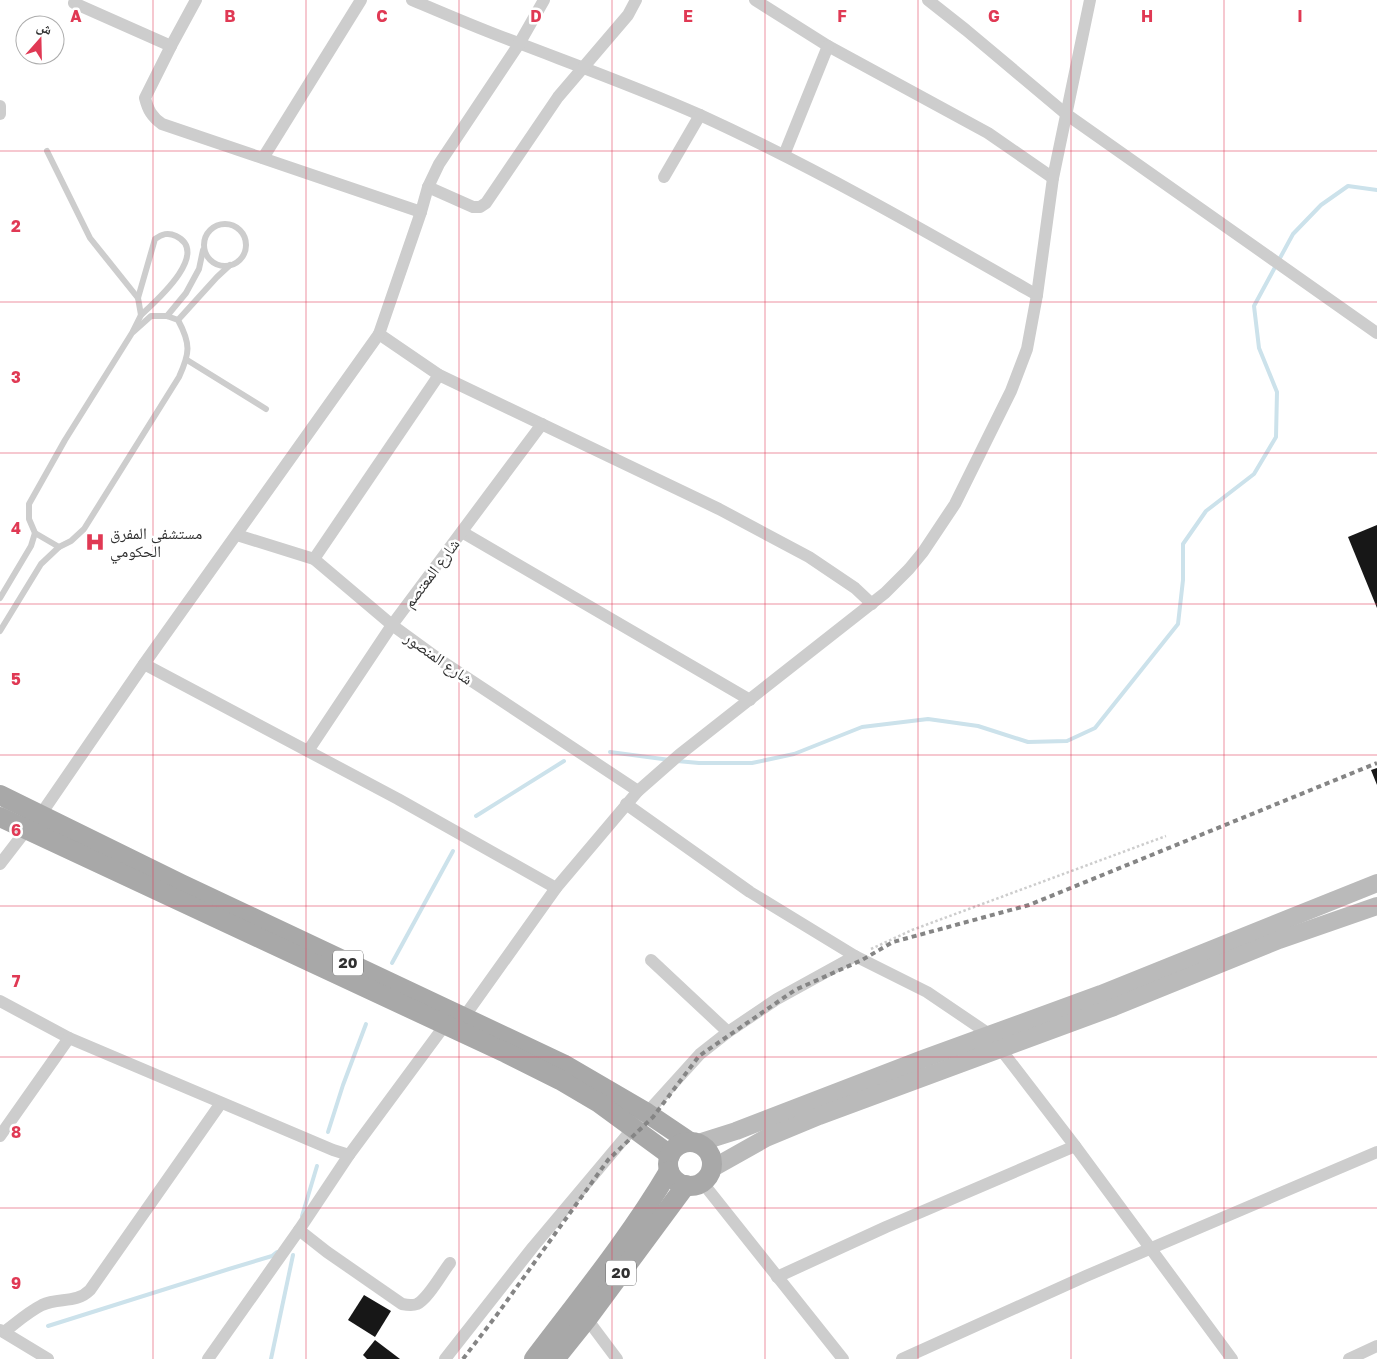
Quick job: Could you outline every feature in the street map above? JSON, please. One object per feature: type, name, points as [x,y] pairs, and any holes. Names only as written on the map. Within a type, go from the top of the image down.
[{"type":"main road","name":"20","points":[[0,795],[190,888],[562,1064],[704,1148],[712,1161],[555,1359]]},
{"type":"main road","name":"20","points":[[0,817],[560,1080],[599,1103],[633,1128],[669,1163],[675,1180],[699,1179]]},
{"type":"main road","points":[[699,1179],[766,1138],[1162,988],[1377,883]]},
{"type":"main road","points":[[694,1143],[746,1127],[989,1034],[1138,974],[1276,932],[1377,906]]},
{"type":"main road","name":"20","points":[[534,1359],[624,1242],[648,1206],[678,1146],[694,1143]]},
{"type":"street","points":[[196,0],[145,98],[153,117],[162,124],[421,212]]},
{"type":"street","points":[[263,158],[361,0]]},
{"type":"street","points":[[412,0],[519,44],[585,67],[700,115],[784,155],[892,212],[1037,296]]},
{"type":"street","points":[[41,814],[144,664],[379,334],[428,187],[439,164],[519,44],[544,0]]},
{"type":"street","points":[[428,187],[473,207],[486,203],[558,97],[628,15],[636,0]]},
{"type":"street","points":[[754,0],[828,46],[988,133],[1053,178]]},
{"type":"street","points":[[928,0],[1066,114],[1377,333]]},
{"type":"street","points":[[464,1017],[556,888],[638,791],[679,755],[872,604],[909,569],[923,552],[954,504],[970,476],[1011,391],[1027,349],[1037,296],[1053,178],[1090,0]]},
{"type":"street","points":[[74,3],[171,46]]},
{"type":"street","points":[[784,155],[828,46]]},
{"type":"street","points":[[0,106],[0,114]]},
{"type":"street","points":[[664,177],[700,115]]},
{"type":"street","points":[[379,334],[439,375],[718,509],[809,557],[855,588],[872,604]]},
{"type":"street","points":[[314,559],[439,375]]},
{"type":"street","name":"شارع المعتصم","points":[[308,751],[392,625],[542,424]]},
{"type":"street","points":[[462,532],[750,700]]},
{"type":"street","name":"شارع المنصور","points":[[237,535],[314,559],[392,625],[471,681],[638,791]]},
{"type":"street","points":[[144,664],[437,820],[556,888]]},
{"type":"street","points":[[626,804],[736,882],[855,956],[927,992],[989,1034],[1232,1359]]},
{"type":"street","points":[[0,864],[27,829]]},
{"type":"street","points":[[445,1359],[533,1247],[633,1128],[700,1054],[728,1032],[777,999],[855,956]]},
{"type":"street","points":[[651,960],[728,1032]]},
{"type":"street","points":[[0,1002],[69,1038],[333,1150],[349,1155]]},
{"type":"street","points":[[208,1359],[299,1230],[349,1155],[446,1025]]},
{"type":"street","points":[[0,1136],[69,1038]]},
{"type":"street","points":[[48,1359],[2,1331],[44,1304],[58,1300],[80,1298],[90,1290],[221,1103]]},
{"type":"street","points":[[777,1277],[886,1227],[1074,1146]]},
{"type":"street","points":[[902,1359],[1150,1248],[1377,1152]]},
{"type":"street","points":[[699,1179],[843,1359]]},
{"type":"street","points":[[299,1230],[327,1252],[402,1304],[410,1306],[424,1300],[450,1263]]},
{"type":"street","points":[[586,1319],[618,1359]]},
{"type":"street","points":[[1349,1359],[1377,1346]]},
{"type":"lane","points":[[47,151],[90,238],[138,298]]},
{"type":"lane","points":[[167,316],[186,293],[199,269],[207,232],[213,227],[225,223],[237,227],[242,232],[246,247],[242,257],[230,265],[178,320]]},
{"type":"lane","points":[[0,598],[30,546],[34,533],[30,519],[29,504],[65,440],[132,334],[141,315],[163,294],[186,263],[188,251],[185,243],[178,237],[162,234],[154,239],[138,298],[141,315]]},
{"type":"lane","points":[[203,246],[205,254],[213,263],[220,266],[230,265]]},
{"type":"lane","points":[[0,631],[41,564],[59,547],[71,541],[84,529],[179,377],[187,360],[189,344],[178,320],[167,316],[151,316],[132,334]]},
{"type":"lane","points":[[187,360],[266,410]]},
{"type":"lane","points":[[34,533],[59,547]]},
{"type":"path","points":[[855,956],[912,930],[1166,836]]},
{"type":"building","points":[[1377,525],[1377,608],[1348,537]]},
{"type":"building","points":[[1377,768],[1377,785],[1371,770]]},
{"type":"building","points":[[364,1295],[391,1311],[375,1337],[348,1320]]},
{"type":"building","points":[[375,1340],[400,1359],[367,1359],[363,1355]]},
{"type":"waterway","points":[[677,761],[752,763],[794,754],[862,727],[928,719],[978,726],[1028,742],[1067,741],[1095,728],[1178,624],[1183,580],[1183,544],[1206,511],[1254,474],[1276,437],[1277,392],[1259,348],[1254,306],[1293,234],[1321,205],[1348,186],[1377,190]]},
{"type":"waterway","points":[[610,752],[670,760]]},
{"type":"waterway","points":[[476,816],[564,761]]},
{"type":"waterway","points":[[392,963],[453,851]]},
{"type":"waterway","points":[[328,1132],[366,1024]]},
{"type":"waterway","points":[[302,1216],[317,1166]]},
{"type":"waterway","points":[[48,1326],[272,1256],[277,1252]]},
{"type":"waterway","points":[[271,1359],[293,1255]]},
{"type":"railway","points":[[463,1359],[608,1160],[653,1117],[699,1056],[795,990],[862,960],[893,942],[1029,905],[1377,763]]},
{"type":"place","name":"مستشفى المفرق الحكومي","points":[[95,542]]}]
